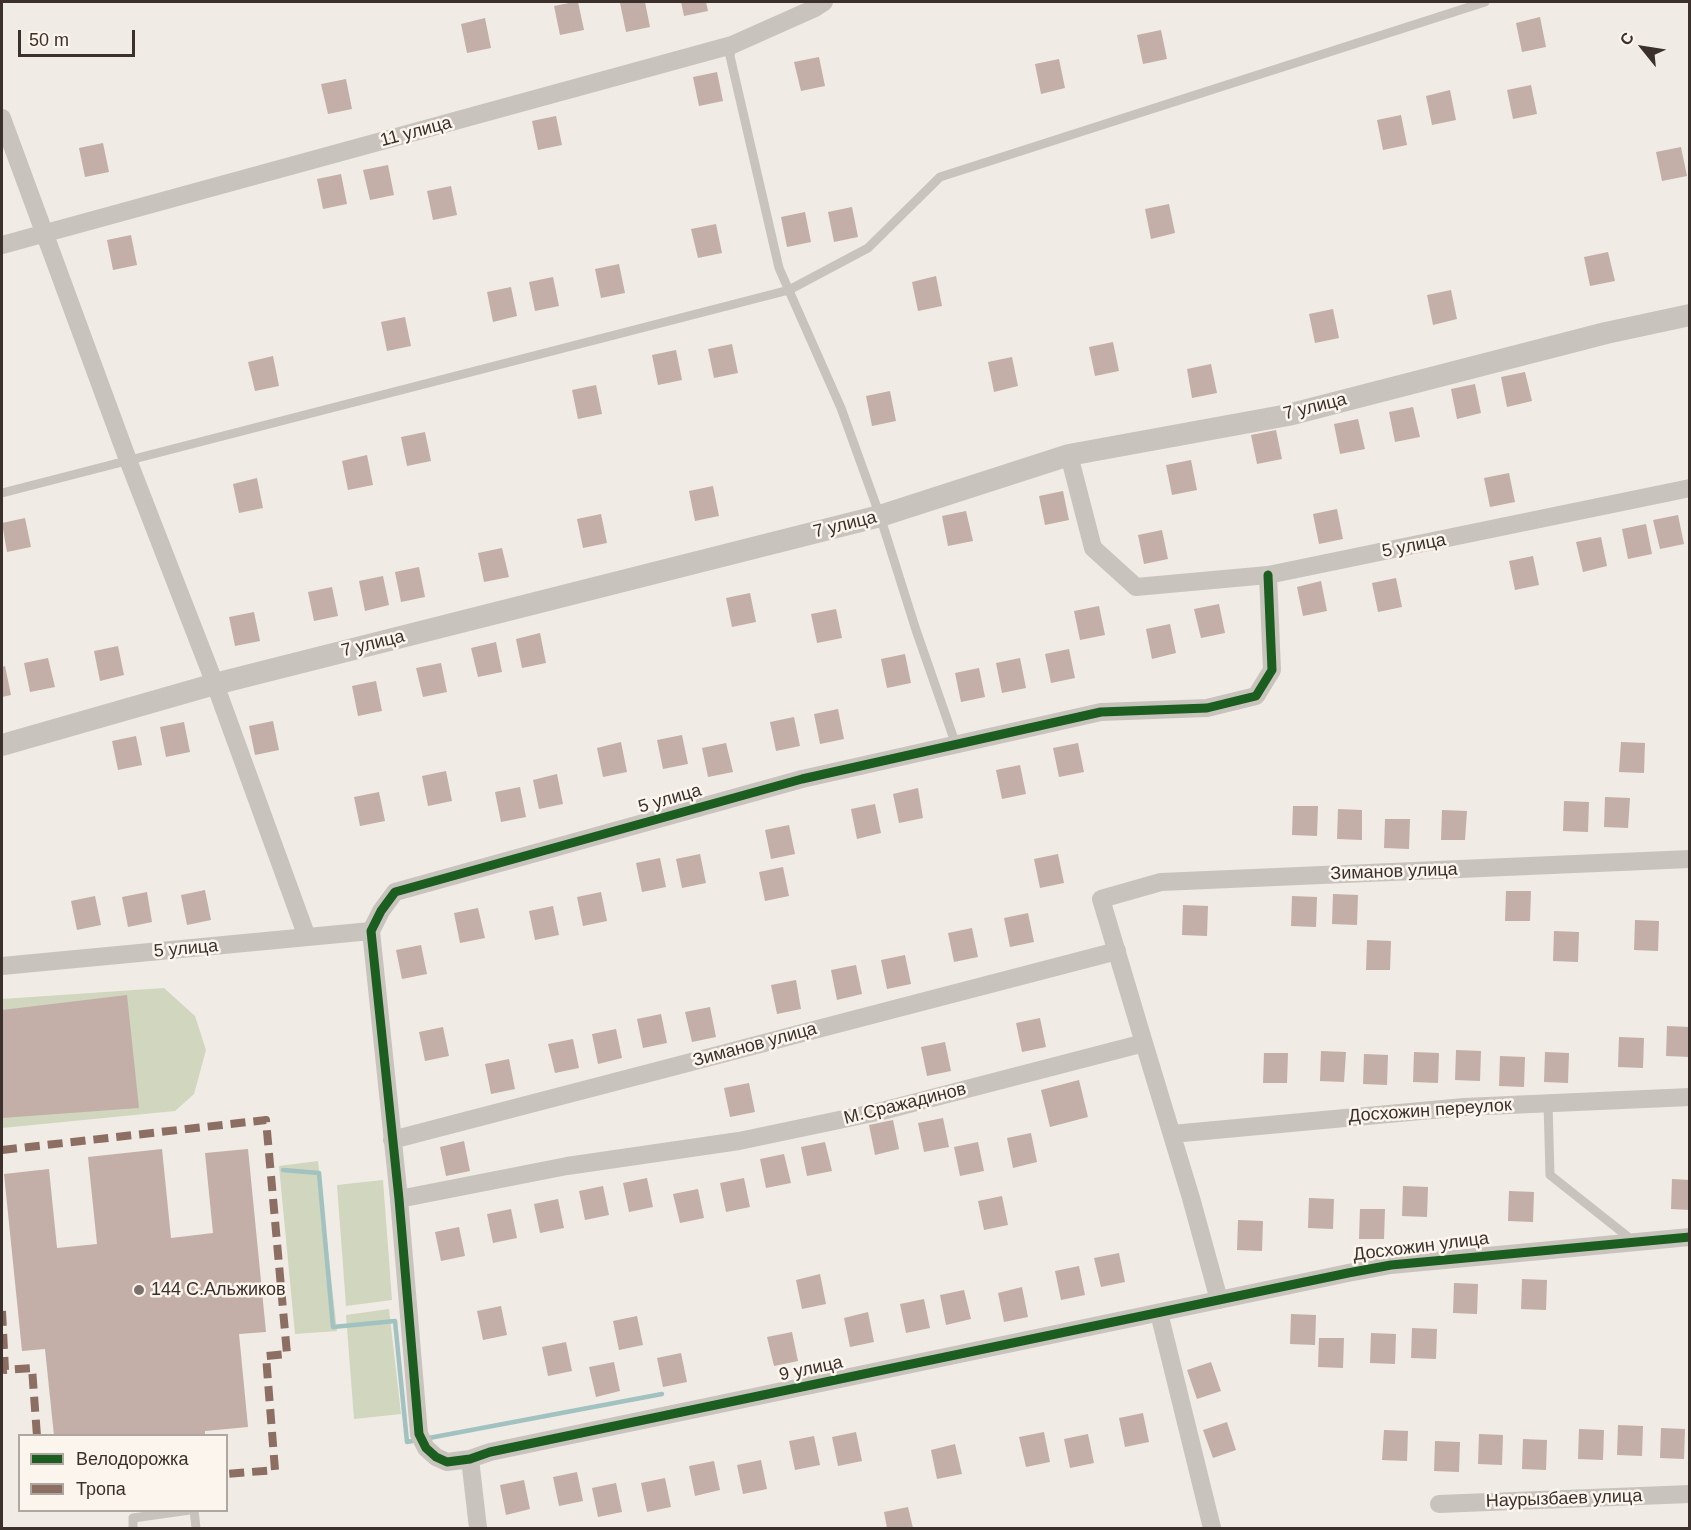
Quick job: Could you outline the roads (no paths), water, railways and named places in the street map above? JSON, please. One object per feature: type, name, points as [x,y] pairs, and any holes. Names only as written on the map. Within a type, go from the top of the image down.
[{"type":"street","name":"11 улица","points":[[2,245],[732,45],[824,2]]},
{"type":"street","points":[[2,118],[128,460],[215,684],[307,937]]},
{"type":"street","name":"7 улица","points":[[2,745],[215,684],[880,516],[1070,455],[1288,415],[1606,333],[1689,315]]},
{"type":"street","name":"5 улица","points":[[1070,455],[1094,548],[1136,587],[1268,575],[1689,488]]},
{"type":"street","name":"5 улица","points":[[2,966],[371,931],[381,910],[395,892],[802,779],[1101,712],[1208,708],[1256,696],[1272,670],[1268,575]]},
{"type":"street","name":"Зиманов улица","points":[[392,1140],[1117,951],[1101,899],[1161,882],[1689,859]]},
{"type":"street","points":[[371,931],[399,1199]]},
{"type":"street","points":[[1117,951],[1219,1300]]},
{"type":"street","name":"М.Сражадинов","points":[[399,1199],[567,1166],[739,1142],[860,1116],[1144,1043]]},
{"type":"street","name":"Досхожин переулок","points":[[1172,1134],[1464,1107],[1689,1097]]},
{"type":"street","name":"9 улица","points":[[399,1199],[419,1434],[426,1448],[436,1457],[447,1462],[1159,1313]]},
{"type":"street","name":"Досхожин улица","points":[[1159,1313],[1391,1265],[1689,1237]]},
{"type":"street","points":[[1159,1313],[1212,1528]]},
{"type":"street","points":[[470,1459],[478,1528]]},
{"type":"street","name":"Наурызбаев улица","points":[[1439,1504],[1689,1494]]},
{"type":"lane","points":[[2,493],[789,290],[868,248],[939,177],[1485,2]]},
{"type":"lane","points":[[732,45],[730,57],[779,268],[841,408],[880,516],[956,745]]},
{"type":"lane","points":[[1548,1103],[1550,1175],[1634,1242]]},
{"type":"lane","points":[[133,1528],[133,1518],[177,1512]]},
{"type":"lane","points":[[192,1512],[196,1528]]},
{"type":"waterway","points":[[283,1170],[319,1173],[333,1327],[395,1321],[407,1442],[417,1440]]},
{"type":"waterway","points":[[429,1438],[662,1394]]},
{"type":"place","name":"144 С.Альжиков","points":[[139,1290]]}]
